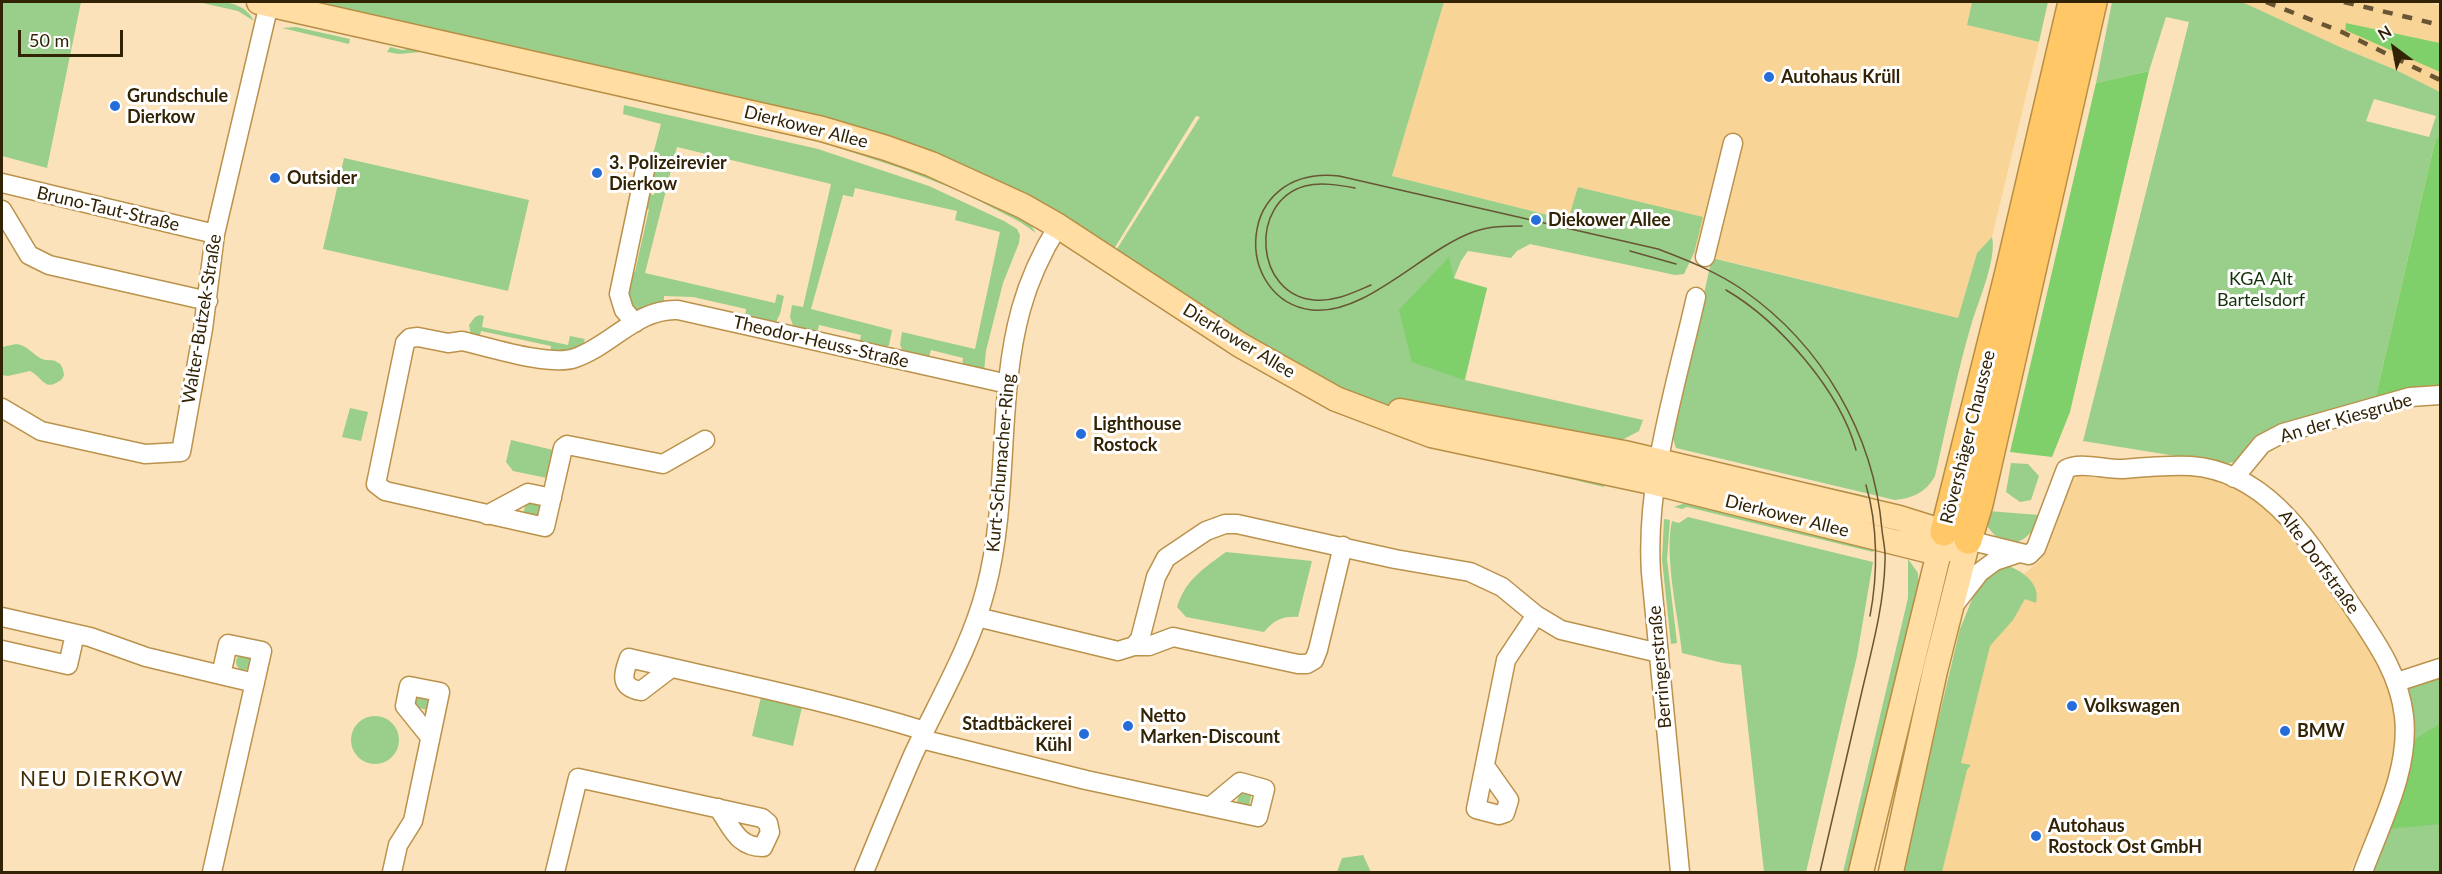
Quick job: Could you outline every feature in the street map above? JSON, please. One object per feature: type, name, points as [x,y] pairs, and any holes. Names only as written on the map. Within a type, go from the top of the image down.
[{"type":"highway","name":"Rövershäger Chaussee","points":[[1950,542],[2072,2]]},
{"type":"highway","name":"Rövershäger Chaussee","points":[[1950,542],[1979,504],[2093,2]]},
{"type":"main road","name":"Dierkower Allee","points":[[264,3],[855,138],[931,164],[977,184],[1058,226],[1240,345],[1335,399],[1431,435],[1658,473],[1899,518],[1950,542]]},
{"type":"main road","name":"Rövershäger Chaussee","points":[[1891,873],[1949,611],[1950,542]]},
{"type":"main road","name":"Rövershäger Chaussee","points":[[1861,873],[1950,542]]},
{"type":"street","name":"Walter-Butzek-Straße","points":[[2,408],[40,431],[145,454],[181,452],[199,299],[264,3]]},
{"type":"street","points":[[1706,258],[1733,143]]},
{"type":"street","points":[[635,323],[624,310],[619,294],[645,170]]},
{"type":"street","name":"Bruno-Taut-Straße","points":[[2,183],[215,234]]},
{"type":"street","points":[[2,210],[29,255],[39,261],[48,265],[199,299]]},
{"type":"street","name":"Kurt-Schumacher-Ring","points":[[864,873],[977,617],[992,564],[997,532],[1008,384],[1021,308],[1035,268],[1058,226]]},
{"type":"street","points":[[1658,473],[1696,297]]},
{"type":"street","name":"Theodor-Heuss-Straße","points":[[705,440],[663,464],[567,445],[563,448],[545,527],[385,491],[376,484],[405,343],[410,338],[418,337],[448,343],[462,341],[546,360],[563,361],[584,354],[656,312],[678,310],[1008,384]]},
{"type":"street","name":"An der Kiesgrube","points":[[2234,478],[2262,444],[2283,433],[2410,398],[2440,395]]},
{"type":"street","name":"Alte Dorfstraße","points":[[2019,553],[2029,555],[2036,548],[2066,469],[2072,466],[2112,470],[2194,466],[2234,478],[2266,496],[2293,521],[2379,646],[2397,682],[2404,717],[2403,755],[2398,777],[2363,873]]},
{"type":"street","name":"Berringerstraße","points":[[1658,473],[1650,524],[1650,551],[1680,873]]},
{"type":"street","points":[[487,515],[528,493],[552,498]]},
{"type":"street","points":[[1134,646],[1143,630],[1160,566],[1171,553],[1206,531],[1225,524],[1237,524],[1479,575],[1502,587],[1536,615],[1561,630],[1659,653]]},
{"type":"street","points":[[1950,542],[2019,553]]},
{"type":"street","points":[[977,617],[1118,651],[1134,646],[1149,646],[1173,637],[1307,664],[1314,660],[1318,650],[1343,546]]},
{"type":"street","name":"Rövershäger Chaussee","points":[[1949,611],[1980,572],[1995,561],[2019,553]]},
{"type":"street","points":[[1485,766],[1506,660],[1536,615]]},
{"type":"street","points":[[2,617],[104,641],[146,657],[255,683]]},
{"type":"street","points":[[2,650],[68,664],[75,634]]},
{"type":"street","points":[[212,873],[262,651],[228,644],[221,675]]},
{"type":"street","points":[[671,668],[886,718],[923,735],[1086,780],[1211,806]]},
{"type":"street","points":[[2397,682],[2440,668]]},
{"type":"street","points":[[392,873],[398,845],[413,821],[430,737]]},
{"type":"street","points":[[555,873],[578,778],[718,808]]},
{"type":"shaded area","points":[[1444,2],[1972,2],[1967,25],[2039,42],[1992,237],[1977,253],[1958,318],[1694,253],[1702,217],[1578,187],[1569,220],[1392,176]]},
{"type":"shaded area","points":[[2242,2],[2422,2],[2440,5],[2440,43],[2346,23],[2345,29],[2440,72],[2440,92],[2396,70]]},
{"type":"shaded area","points":[[2175,471],[2204,476],[2232,486],[2277,516],[2299,541],[2377,656],[2391,683],[2397,715],[2395,760],[2383,800],[2350,872],[1902,872],[1960,629],[2016,569],[2024,574],[2041,560],[2062,498],[2070,480],[2079,473]]},
{"type":"green space","points":[[2,2],[81,2],[47,168],[2,156]]},
{"type":"green space","points":[[198,2],[222,2],[237,5],[244,9],[254,21],[238,11]]},
{"type":"green space","points":[[293,2],[1444,2],[1392,176],[1568,220],[1578,187],[1703,217],[1694,253],[1684,274],[1675,275],[1530,244],[1517,251],[1511,258],[1468,251],[1454,278],[1487,288],[1465,380],[1643,420],[1639,431],[1622,440],[1615,439],[1615,442],[1421,408],[1372,406],[1110,260],[1200,117],[1196,116],[1112,252],[988,179]]},
{"type":"green space","points":[[1972,2],[2048,2],[2039,42],[1967,25]]},
{"type":"green space","name":"KGA Alt Bartelsdorf","points":[[2112,2],[2242,2],[2396,70],[2440,92],[2440,140],[2436,137],[2375,400],[2273,428],[2253,442],[2238,461],[2225,464],[2083,441],[2189,22],[2166,17],[2149,71],[2096,83]],"holes":[[[2374,99],[2436,116],[2429,137],[2366,121]]]},
{"type":"green space","points":[[2346,23],[2440,43],[2440,72],[2345,30]]},
{"type":"green space","points":[[296,27],[350,39],[349,44],[282,28]]},
{"type":"green space","points":[[390,47],[402,50],[422,47],[599,88],[603,93],[421,52],[399,54],[387,52]]},
{"type":"green space","points":[[2149,71],[2070,412],[2052,457],[2010,452],[2096,83]]},
{"type":"green space","points":[[626,93],[823,138],[903,163],[1026,218],[1036,233],[1020,222],[962,192],[900,168],[821,142],[620,97]]},
{"type":"green space","points":[[624,105],[818,149],[929,186],[1017,229],[1020,235],[1019,243],[1003,283],[986,351],[984,372],[962,369],[963,358],[931,350],[928,361],[905,355],[900,345],[902,332],[975,349],[1000,232],[955,220],[957,211],[855,188],[853,197],[843,195],[811,309],[892,330],[889,345],[884,349],[859,345],[861,335],[819,325],[817,335],[794,328],[790,317],[792,305],[803,307],[831,184],[677,147],[645,273],[775,303],[777,294],[784,296],[780,314],[775,324],[745,319],[746,309],[693,297],[664,296],[664,304],[640,312],[633,311],[622,288],[626,271],[635,272],[649,209],[640,207],[644,193],[654,195],[656,187],[651,186],[649,170],[661,124],[623,114]]},
{"type":"green space","points":[[2436,137],[2440,140],[2440,389],[2375,400]]},
{"type":"green space","points":[[344,158],[529,200],[508,291],[323,249]]},
{"type":"green space","points":[[1992,237],[1990,267],[1962,360],[1935,476],[1919,493],[1895,500],[1676,448],[1672,435],[1712,258],[1958,318],[1977,253]]},
{"type":"green space","points":[[1449,257],[1454,279],[1487,288],[1464,380],[1412,362],[1399,310]]},
{"type":"green space","points":[[484,316],[482,327],[568,345],[570,336],[585,339],[582,347],[550,355],[551,346],[481,331],[479,340],[471,335],[469,325],[475,317]]},
{"type":"green space","points":[[16,344],[42,359],[59,363],[64,373],[62,379],[51,385],[44,383],[30,371],[8,376],[2,375],[2,347]]},
{"type":"green space","points":[[350,408],[368,412],[361,441],[342,437]]},
{"type":"green space","points":[[511,440],[553,450],[547,478],[513,471],[506,462]]},
{"type":"green space","points":[[1439,448],[1605,482],[1604,487]]},
{"type":"green space","points":[[1679,454],[1867,496],[1867,501]]},
{"type":"green space","points":[[2011,463],[2028,464],[2039,476],[2031,500],[2020,502],[2006,492]]},
{"type":"green space","points":[[526,501],[540,504],[537,519],[523,516]]},
{"type":"green space","points":[[1685,503],[1872,546],[1873,552],[1687,507],[1682,509],[1674,507]]},
{"type":"green space","points":[[1988,511],[2039,515],[2036,525],[2025,538],[2018,542],[2010,542],[1995,535],[1988,527]]},
{"type":"green space","points":[[1688,517],[1873,562],[1857,656],[1806,872],[1764,872],[1741,665],[1682,653],[1672,586],[1670,535],[1672,521],[1679,523]]},
{"type":"green space","points":[[1664,519],[1670,520],[1667,559],[1677,643],[1671,644],[1662,560]]},
{"type":"green space","points":[[1226,552],[1312,561],[1298,617],[1279,620],[1271,624],[1264,632],[1186,617],[1177,607],[1185,589],[1196,575]]},
{"type":"green space","points":[[1908,559],[1918,573],[1919,590],[1854,872],[1843,872],[1908,598]]},
{"type":"green space","points":[[2008,566],[2030,579],[2036,590],[2036,603],[2025,599],[2013,620],[1990,646],[1961,763],[1971,765],[1967,770],[1942,872],[1902,872],[1960,629],[1982,575]]},
{"type":"green space","points":[[244,654],[250,656],[252,662],[250,668],[244,670],[238,668],[236,662],[238,656]]},
{"type":"green space","points":[[2440,668],[2440,872],[2372,872],[2388,829],[2406,679]]},
{"type":"green space","points":[[418,694],[434,696],[428,710],[414,707]]},
{"type":"green space","points":[[761,697],[802,707],[793,746],[752,736]]},
{"type":"green space","points":[[375,716],[392,723],[399,740],[392,757],[375,764],[358,757],[351,740],[358,723]]},
{"type":"green space","points":[[2440,724],[2440,824],[2389,829],[2413,740]]},
{"type":"green space","points":[[1240,789],[1252,792],[1249,806],[1237,803]]},
{"type":"green space","points":[[1363,855],[1371,872],[1337,872],[1342,858]]},
{"type":"tram line","points":[[1522,226],[1491,227],[1473,232],[1434,253],[1373,293],[1332,309],[1312,310],[1286,301],[1268,283],[1258,260],[1256,235],[1263,211],[1279,191],[1304,178],[1339,176],[1658,249],[1702,267],[1743,290],[1797,337],[1820,365],[1855,426],[1868,460],[1877,494],[1885,553],[1877,626],[1820,872]]},
{"type":"tram line","points":[[1355,188],[1317,184],[1305,186],[1287,195],[1274,210],[1267,228],[1266,247],[1270,266],[1280,282],[1294,294],[1314,300],[1329,300],[1371,285]]},
{"type":"tram line","points":[[1630,251],[1676,264]]},
{"type":"tram line","points":[[1726,290],[1766,320],[1805,360],[1836,404],[1848,427],[1856,450]]},
{"type":"tram line","points":[[1866,485],[1873,517],[1876,550],[1870,616]]},
{"type":"railway","points":[[2266,2],[2342,32],[2440,80]]},
{"type":"railway","points":[[2344,2],[2440,25]]},
{"type":"place","name":"Autohaus Krüll","points":[[1769,77]]},
{"type":"place","name":"Grundschule Dierkow","points":[[115,106]]},
{"type":"place","name":"3. Polizeirevier Dierkow","points":[[597,173]]},
{"type":"place","name":"Outsider","points":[[275,178]]},
{"type":"place","name":"Diekower Allee","points":[[1536,220]]},
{"type":"place","name":"Lighthouse Rostock","points":[[1081,434]]},
{"type":"place","name":"Volkswagen","points":[[2072,706]]},
{"type":"place","name":"Netto Marken-Discount","points":[[1128,726]]},
{"type":"place","name":"BMW","points":[[2285,731]]},
{"type":"place","name":"Stadtbäckerei Kühl","points":[[1084,734]]},
{"type":"place","name":"Autohaus Rostock Ost GmbH","points":[[2036,836]]},
{"type":"district","name":"NEU DIERKOW","points":[[102,779]]}]
